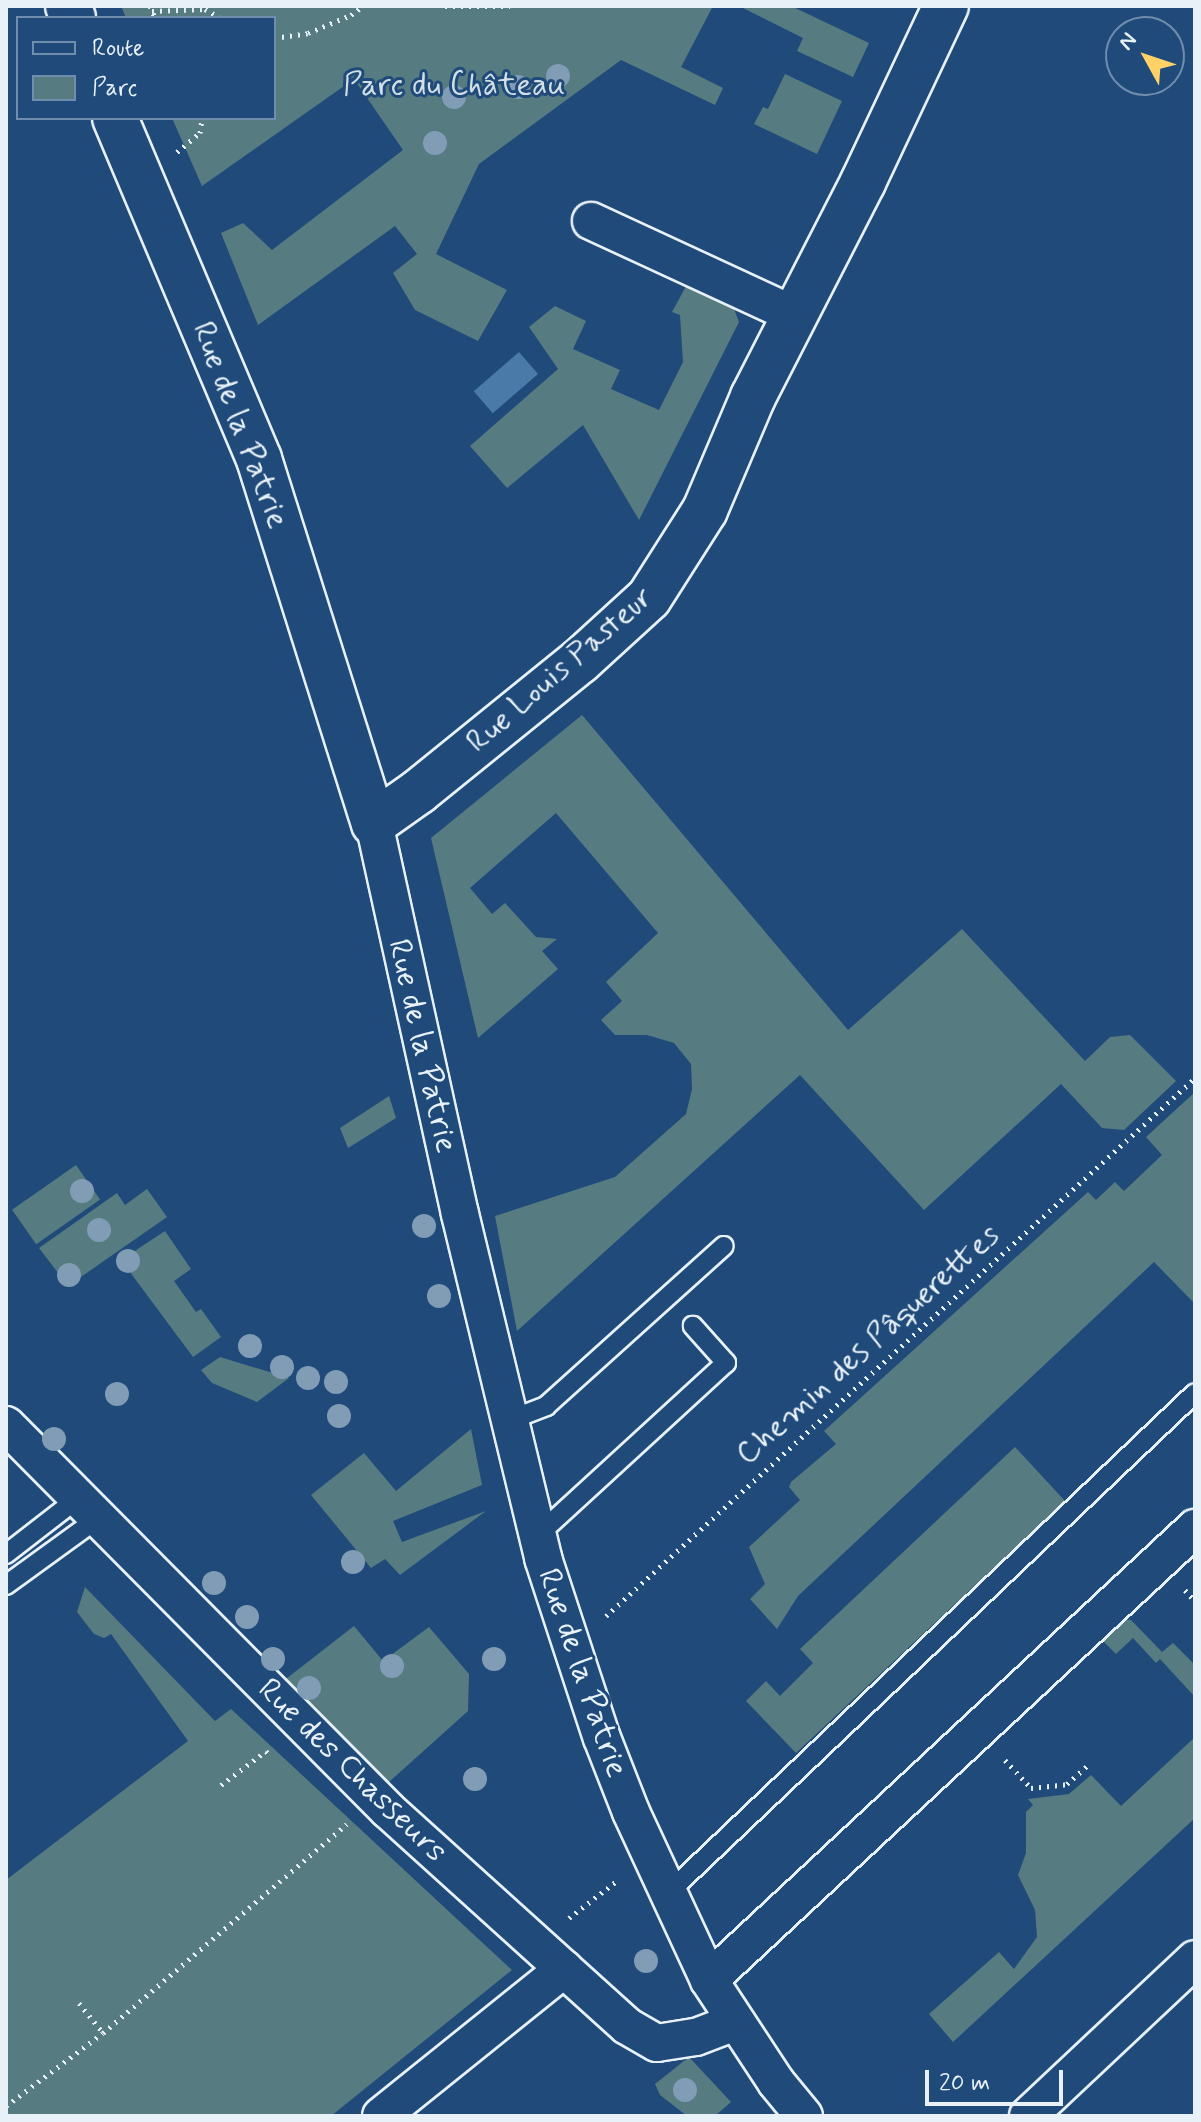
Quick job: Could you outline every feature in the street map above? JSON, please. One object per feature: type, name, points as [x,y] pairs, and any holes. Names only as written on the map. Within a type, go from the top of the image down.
[{"type":"street","name":"Rue Louis Pasteur","points":[[374,823],[418,792],[580,661],[649,598],[705,510],[753,397],[946,6]]},
{"type":"street","name":"Rue de la Patrie","points":[[116,120],[259,459],[374,823],[460,1214],[538,1535],[602,1738],[709,1980],[735,2022],[804,2116]]},
{"type":"street","points":[[591,221],[794,315]]},
{"type":"street","name":"Rue des Chasseurs","points":[[6,1425],[374,1796],[627,2026],[657,2043],[696,2037],[735,2022]]},
{"type":"street","points":[[709,1980],[1195,1528]]},
{"type":"street","points":[[1028,2116],[1195,1959]]},
{"type":"street","points":[[381,2116],[564,1969]]},
{"type":"lane","points":[[510,1420],[546,1406],[724,1246]]},
{"type":"lane","points":[[538,1535],[726,1363],[693,1326]]},
{"type":"lane","points":[[668,1893],[1195,1393]]},
{"type":"lane","points":[[6,1554],[87,1509]]},
{"type":"lane","points":[[6,1585],[87,1509]]},
{"type":"path","points":[[276,38],[308,33],[351,15],[363,6]]},
{"type":"path","points":[[445,6],[510,6]]},
{"type":"path","points":[[151,8],[205,9],[217,16]]},
{"type":"path","points":[[184,147],[200,133],[202,120]]},
{"type":"path","name":"Chemin des Pâquerettes","points":[[573,1647],[1195,1078]]},
{"type":"path","points":[[976,1731],[1031,1788],[1067,1784],[1088,1765]]},
{"type":"path","points":[[221,1785],[266,1751]]},
{"type":"path","points":[[6,2106],[103,2033],[345,1827],[374,1796]]},
{"type":"path","points":[[536,1943],[625,1874]]},
{"type":"path","points":[[79,2003],[103,2033]]},
{"type":"green space","name":"Parc du Château","points":[[121,6],[713,6],[681,67],[723,88],[715,105],[621,60],[479,164],[436,254],[507,290],[478,341],[415,310],[393,273],[417,254],[395,226],[258,325],[221,233],[243,223],[272,250],[403,150],[354,79],[202,186],[173,120],[276,120],[276,16],[125,16]]},
{"type":"green space","points":[[739,6],[791,6],[869,43],[853,77],[797,51],[803,38]]},
{"type":"green space","points":[[785,74],[842,101],[817,154],[754,124],[763,107],[768,109]]},
{"type":"green space","points":[[690,279],[729,296],[739,322],[639,520],[583,425],[507,488],[470,446],[558,369],[529,327],[555,306],[586,321],[573,349],[620,370],[611,389],[659,410],[683,362],[680,315],[672,312]]},
{"type":"green space","points":[[582,715],[848,1030],[962,929],[1085,1061],[1110,1037],[1130,1035],[1176,1081],[1124,1130],[1102,1128],[1061,1084],[924,1210],[800,1075],[517,1331],[495,1216],[615,1177],[686,1114],[692,1089],[691,1064],[674,1043],[647,1035],[615,1035],[601,1020],[622,1001],[606,982],[658,933],[556,813],[470,888],[492,914],[505,903],[536,937],[557,939],[542,951],[558,969],[478,1038],[431,838]]},
{"type":"green space","points":[[1195,1092],[1195,1304],[1154,1262],[798,1596],[777,1629],[750,1599],[765,1584],[749,1547],[800,1500],[789,1487],[791,1482],[836,1444],[824,1431],[1088,1192],[1096,1200],[1115,1182],[1124,1191],[1162,1155],[1146,1137]]},
{"type":"green space","points":[[389,1096],[396,1118],[348,1148],[340,1128]]},
{"type":"green space","points":[[76,1165],[100,1199],[36,1244],[12,1210]]},
{"type":"green space","points":[[147,1189],[167,1217],[68,1286],[39,1248],[117,1193],[125,1205]]},
{"type":"green space","points":[[165,1231],[191,1269],[174,1281],[196,1312],[201,1309],[221,1337],[193,1357],[121,1260]]},
{"type":"green space","points":[[220,1357],[289,1378],[257,1402],[212,1383],[201,1370]]},
{"type":"green space","points":[[471,1429],[482,1485],[393,1521],[402,1542],[486,1511],[400,1575],[385,1559],[371,1568],[311,1495],[364,1453],[396,1491]]},
{"type":"green space","points":[[1015,1447],[1065,1501],[796,1753],[746,1701],[766,1681],[780,1696],[813,1663],[800,1649]]},
{"type":"green space","points":[[85,1587],[215,1721],[231,1709],[512,1970],[331,2116],[6,2116],[6,1880],[188,1741],[111,1634],[104,1638],[94,1634],[77,1612]]},
{"type":"green space","points":[[1124,1619],[1131,1620],[1162,1652],[1173,1643],[1195,1665],[1195,1697],[1160,1659],[1156,1663],[1133,1638],[1116,1654],[1102,1640]]},
{"type":"green space","points":[[354,1626],[383,1661],[429,1627],[469,1674],[468,1711],[389,1782],[282,1682]]},
{"type":"green space","points":[[1195,1737],[1195,1818],[953,2042],[929,2014],[999,1952],[1014,1969],[1037,1937],[1035,1910],[1018,1875],[1026,1853],[1026,1812],[1033,1805],[1028,1799],[1069,1794],[1091,1775],[1121,1806]]},
{"type":"green space","points":[[689,2057],[731,2102],[715,2116],[687,2116],[660,2095],[655,2084]]},
{"type":"water","points":[[519,352],[538,374],[493,413],[474,391]]}]
